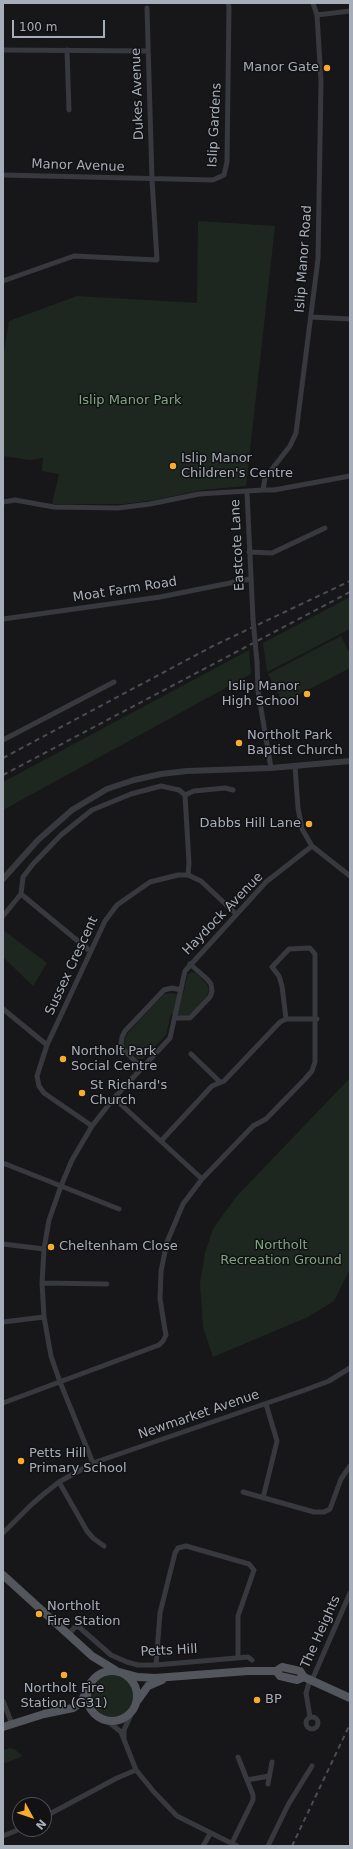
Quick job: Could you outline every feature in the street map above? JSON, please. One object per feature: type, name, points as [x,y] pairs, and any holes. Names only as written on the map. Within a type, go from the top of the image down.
[{"type":"main road","name":"Petts Hill","points":[[3,1575],[92,1656],[120,1672],[145,1678],[248,1671],[276,1671],[282,1667],[300,1671],[309,1679],[350,1698]]},
{"type":"main road","points":[[3,1727],[69,1709],[80,1703],[90,1685],[96,1667],[92,1656]]},
{"type":"main road","points":[[69,1709],[82,1710],[103,1719],[121,1720],[135,1706],[136,1687],[131,1679],[120,1672],[106,1671],[100,1673],[90,1685],[88,1704],[93,1712],[103,1719]]},
{"type":"main road","name":"Petts Hill","points":[[135,1706],[148,1686],[159,1680],[172,1677]]},
{"type":"street","name":"Islip Gardens","points":[[152,180],[213,180],[224,175],[227,155],[228,3]]},
{"type":"street","name":"Islip Manor Road","points":[[263,490],[265,478],[290,446],[296,433],[318,259],[321,81],[317,15],[313,3]]},
{"type":"street","name":"Dukes Avenue","points":[[3,281],[74,256],[157,260],[152,180],[147,51],[147,8]]},
{"type":"street","points":[[317,15],[350,11]]},
{"type":"street","points":[[3,50],[147,51]]},
{"type":"street","points":[[67,50],[69,110]]},
{"type":"street","name":"Manor Avenue","points":[[3,175],[152,180]]},
{"type":"street","points":[[311,316],[350,319]]},
{"type":"street","points":[[247,492],[274,490],[350,476]]},
{"type":"street","name":"Eastcote Lane","points":[[3,502],[15,500],[54,507],[118,508],[150,504],[199,494],[247,492],[250,579],[258,691],[271,768]]},
{"type":"street","points":[[249,552],[272,552],[325,528]]},
{"type":"street","name":"Moat Farm Road","points":[[3,619],[160,597],[250,579]]},
{"type":"street","points":[[3,740],[114,682]]},
{"type":"street","points":[[3,879],[38,840],[57,822],[87,799],[107,789],[134,780],[161,774],[271,768],[350,761]]},
{"type":"street","points":[[295,766],[300,824],[302,829],[312,846],[349,872]]},
{"type":"street","points":[[3,916],[21,894],[23,877],[33,864],[60,835],[92,810],[131,794],[161,786],[174,788],[185,795]]},
{"type":"street","points":[[185,795],[194,790],[225,788],[233,790]]},
{"type":"street","points":[[185,795],[189,863],[188,875],[201,881],[236,914]]},
{"type":"street","name":"Haydock Avenue","points":[[93,1463],[51,1356],[44,1318],[42,1283],[44,1249],[49,1220],[61,1186],[72,1160],[92,1126],[114,1098],[168,1042],[175,1018],[185,971],[190,964],[266,882],[312,846]]},
{"type":"street","name":"Sussex Crescent","points":[[92,1126],[44,1092],[38,1086],[37,1076],[47,1045],[105,921],[117,905],[150,882],[170,877],[188,875]]},
{"type":"street","points":[[21,894],[90,951]]},
{"type":"street","points":[[3,1403],[159,1345],[163,1341],[166,1335],[160,1299],[160,1285],[164,1252],[177,1216],[191,1191],[202,1179],[253,1126],[266,1119],[312,1071],[315,1062],[317,1019],[315,954],[310,948],[289,949],[272,967],[279,976],[282,986],[286,1019]]},
{"type":"street","points":[[175,1018],[190,1018],[210,996],[212,991],[211,984],[207,979],[190,964]]},
{"type":"street","points":[[142,1068],[124,1050],[121,1044],[125,1031],[164,990],[172,988],[181,990]]},
{"type":"street","points":[[3,1009],[47,1045]]},
{"type":"street","points":[[162,1141],[212,1086],[224,1081],[280,1022],[286,1019],[317,1019]]},
{"type":"street","points":[[191,1054],[219,1082]]},
{"type":"street","points":[[114,1098],[202,1179]]},
{"type":"street","points":[[3,1163],[119,1209]]},
{"type":"street","points":[[3,1244],[44,1249]]},
{"type":"street","points":[[42,1283],[107,1284]]},
{"type":"street","points":[[3,1322],[44,1318]]},
{"type":"street","name":"Newmarket Avenue","points":[[3,1533],[31,1505],[58,1482],[93,1463],[329,1381],[350,1368]]},
{"type":"street","points":[[263,1498],[277,1441],[266,1404]]},
{"type":"street","points":[[243,1492],[314,1512],[324,1512],[330,1509],[341,1479],[350,1466]]},
{"type":"street","points":[[58,1482],[87,1531],[93,1538],[104,1546]]},
{"type":"street","points":[[156,1665],[160,1613],[176,1553],[178,1548],[186,1546],[250,1564],[254,1570],[238,1616],[238,1658]]},
{"type":"street","name":"The Heights","points":[[310,1717],[306,1692],[309,1679],[350,1593]]},
{"type":"street","name":"Petts Hill","points":[[69,1634],[77,1626],[104,1649],[122,1660],[138,1665],[156,1665],[249,1657],[252,1660]]},
{"type":"street","points":[[3,1701],[12,1724]]},
{"type":"street","points":[[125,1741],[124,1730],[135,1706]]},
{"type":"street","points":[[103,1719],[118,1729],[125,1741],[136,1770],[154,1792],[177,1816],[234,1845],[253,1800],[253,1795],[238,1757]]},
{"type":"street","points":[[268,1784],[272,1762]]},
{"type":"street","points":[[268,1846],[288,1805],[312,1766]]},
{"type":"street","points":[[52,1813],[117,1778],[136,1770]]},
{"type":"street","points":[[247,1780],[269,1776]]},
{"type":"street","points":[[203,1846],[210,1834]]},
{"type":"green space","name":"Islip Manor Park","points":[[198,221],[275,226],[246,486],[202,490],[154,500],[124,504],[52,504],[59,474],[42,471],[43,458],[30,460],[3,456],[3,358],[9,321],[77,296],[197,303]]},
{"type":"green space","points":[[350,597],[350,629],[267,672],[263,643]]},
{"type":"green space","points":[[341,636],[350,654],[350,668],[283,703],[268,674]]},
{"type":"green space","points":[[249,650],[251,674],[3,810],[3,782]]},
{"type":"green space","points":[[3,930],[47,963],[33,986],[3,957]]},
{"type":"green space","points":[[192,972],[196,973],[207,984],[209,990],[207,996],[189,1016],[171,1014],[166,1035],[143,1059],[138,1059],[126,1048],[124,1041],[127,1034],[164,994],[171,993],[183,995],[188,974]]},
{"type":"green space","name":"Northolt Recreation Ground","points":[[350,1078],[350,1269],[334,1301],[308,1317],[213,1357],[203,1327],[200,1284],[205,1253],[213,1229],[236,1197]]},
{"type":"green space","points":[[112,1675],[127,1681],[133,1696],[127,1711],[112,1717],[97,1711],[91,1696],[97,1681]]},
{"type":"green space","points":[[9,1748],[14,1749],[23,1756],[3,1764],[3,1750]]},
{"type":"railway","points":[[3,758],[213,646],[350,581]]},
{"type":"railway","points":[[3,775],[350,592]]},
{"type":"railway","points":[[292,1846],[350,1724]]},
{"type":"place","name":"Manor Gate","points":[[327,68]]},
{"type":"place","name":"Islip Manor Children's Centre","points":[[173,466]]},
{"type":"place","name":"Islip Manor High School","points":[[307,694]]},
{"type":"place","name":"Northolt Park Baptist Church","points":[[239,743]]},
{"type":"place","name":"Dabbs Hill Lane","points":[[309,824]]},
{"type":"place","name":"Northolt Park Social Centre","points":[[63,1059]]},
{"type":"place","name":"St Richard's Church","points":[[82,1093]]},
{"type":"place","name":"Cheltenham Close","points":[[51,1247]]},
{"type":"place","name":"Petts Hill Primary School","points":[[21,1461]]},
{"type":"place","name":"Northolt Fire Station","points":[[39,1614]]},
{"type":"place","name":"Northolt Fire Station (G31)","points":[[64,1675]]},
{"type":"place","name":"BP","points":[[257,1700]]}]
